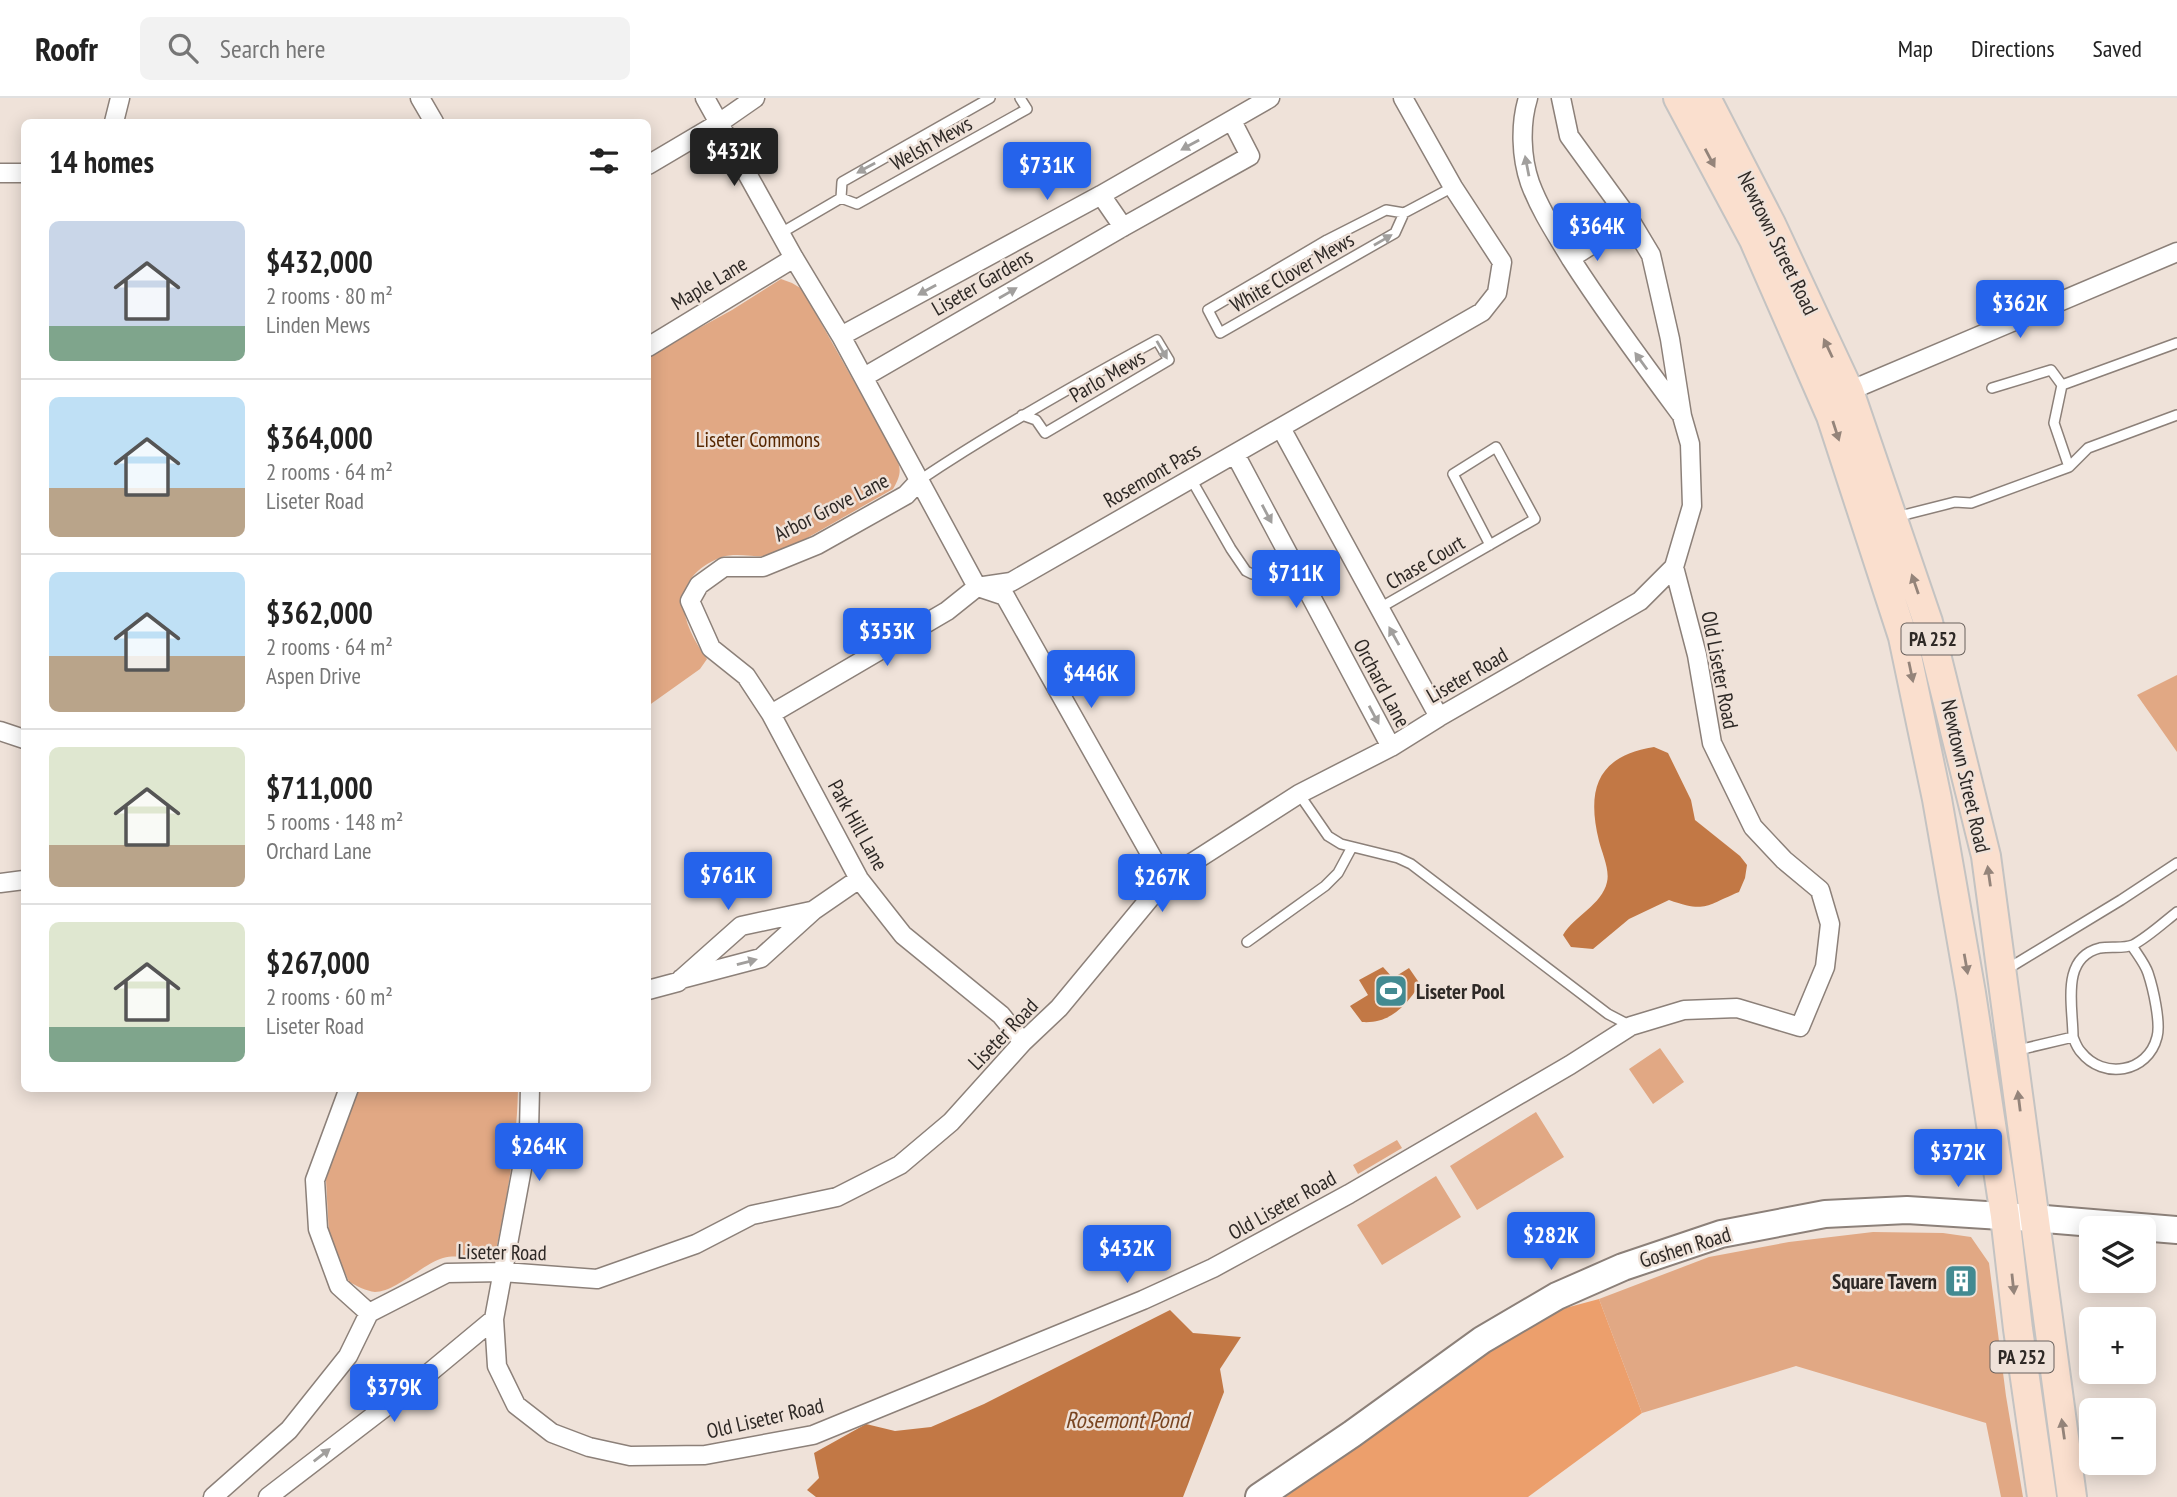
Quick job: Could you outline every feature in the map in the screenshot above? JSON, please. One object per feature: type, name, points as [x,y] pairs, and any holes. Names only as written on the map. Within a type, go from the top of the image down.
[{"type":"main road","name":"Newtown Street Road","points":[[1678,98],[1754,240],[1831,416],[1903,636],[1936,791],[1971,993],[2005,1216],[2042,1497]]},
{"type":"main road","name":"Newtown Street Road","points":[[1706,98],[1771,224],[1849,391],[1928,622],[1986,856],[2072,1497]]},
{"type":"main road","points":[[1936,791],[1968,779]]},
{"type":"main road","name":"Goshen Road","points":[[1259,1497],[1482,1340],[1557,1296],[1623,1267],[1721,1234],[1825,1214],[1907,1210],[2034,1217],[2177,1230]]},
{"type":"street","points":[[115,119],[120,98]]},
{"type":"street","points":[[420,98],[432,119]]},
{"type":"street","points":[[705,98],[864,377],[977,587],[1005,596],[1165,880]]},
{"type":"street","points":[[651,163],[755,98]]},
{"type":"street","name":"Liseter Gardens","points":[[841,336],[1101,195],[1270,98]]},
{"type":"street","name":"Rosemont Pass","points":[[977,587],[1011,582],[1482,312],[1497,293],[1502,262],[1453,187],[1403,98]]},
{"type":"street","name":"Liseter Road","points":[[1528,98],[1524,111],[1522,142],[1530,181],[1548,221],[1602,308],[1682,416]]},
{"type":"street","name":"Liseter Road","points":[[369,1313],[447,1273],[503,1272],[597,1279],[696,1244],[752,1215],[837,1197],[900,1165],[951,1122],[1023,1042],[1059,1008],[1165,880],[1299,794],[1391,747],[1640,601],[1674,567],[1692,506],[1690,444],[1682,416],[1670,339],[1651,255],[1630,220],[1569,136],[1561,98]]},
{"type":"street","name":"Liseter Gardens","points":[[864,377],[1250,156],[1232,121]]},
{"type":"street","points":[[0,173],[21,173]]},
{"type":"street","points":[[1101,195],[1123,227]]},
{"type":"street","points":[[1571,258],[1630,220]]},
{"type":"street","points":[[1849,391],[2177,252]]},
{"type":"street","name":"Maple Lane","points":[[651,345],[794,258]]},
{"type":"street","name":"Orchard Lane","points":[[1281,428],[1439,717]]},
{"type":"street","name":"Orchard Lane","points":[[1235,454],[1391,747]]},
{"type":"street","name":"Arbor Grove Lane","points":[[690,601],[699,584],[724,567],[763,567],[817,545],[906,495],[920,480]]},
{"type":"street","name":"Old Liseter Road","points":[[530,1092],[529,1131],[494,1319],[497,1366],[516,1405],[552,1433],[589,1447],[630,1456],[705,1455],[813,1435],[1143,1300],[1213,1268],[1349,1194],[1632,1026],[1685,1010],[1737,1008],[1800,1027],[1825,967],[1830,924],[1820,890],[1784,860],[1753,827],[1712,743],[1697,655],[1674,567]]},
{"type":"street","points":[[771,714],[947,611],[977,587]]},
{"type":"street","name":"Park Hill Lane","points":[[690,601],[711,648],[746,676],[771,714],[859,879],[902,935],[1001,1015],[1023,1042]]},
{"type":"street","points":[[0,732],[21,738]]},
{"type":"street","points":[[651,989],[761,958],[814,911],[859,879]]},
{"type":"street","points":[[0,883],[21,880]]},
{"type":"street","points":[[679,981],[741,926],[814,911]]},
{"type":"street","points":[[213,1497],[289,1430],[348,1356],[369,1313],[339,1286],[317,1229],[315,1180],[348,1092]]},
{"type":"street","points":[[268,1497],[423,1378],[494,1319]]},
{"type":"lane","name":"Welsh Mews","points":[[841,198],[842,181],[990,98]]},
{"type":"lane","name":"Welsh Mews","points":[[841,198],[857,204],[1027,109],[1020,98]]},
{"type":"lane","name":"White Clover Mews","points":[[1404,213],[1395,233],[1220,333],[1208,310],[1327,240],[1386,210],[1404,213],[1453,187]]},
{"type":"lane","name":"Welsh Mews","points":[[781,233],[841,198]]},
{"type":"lane","name":"Parlo Mews","points":[[920,480],[1022,415],[1157,340],[1169,360],[1045,433],[1037,420],[1022,415]]},
{"type":"lane","points":[[2063,386],[2177,343]]},
{"type":"lane","points":[[1992,388],[2050,370],[2063,386]]},
{"type":"lane","points":[[2063,386],[2053,423],[2069,467]]},
{"type":"lane","points":[[1892,518],[1955,502],[1971,503],[2069,467],[2088,448],[2177,415]]},
{"type":"lane","name":"Chase Court","points":[[1378,609],[1490,545],[1535,519],[1496,447],[1453,474],[1490,545]]},
{"type":"lane","points":[[1191,479],[1246,571],[1258,574],[1290,558]]},
{"type":"lane","points":[[1299,794],[1328,836],[1340,844],[1398,858],[1411,864],[1608,1014],[1632,1026]]},
{"type":"lane","points":[[1247,942],[1325,886],[1338,873],[1352,847]]},
{"type":"lane","points":[[2003,972],[2177,863]]},
{"type":"lane","points":[[2132,946],[2148,972],[2158,1034],[2153,1051],[2140,1063],[2124,1070],[2110,1069],[2089,1059],[2081,1052],[2073,1037],[2073,971],[2090,951],[2103,947],[2132,946],[2177,912]]},
{"type":"lane","points":[[2013,1051],[2073,1037]]},
{"type":"green space","name":"Liseter Commons","points":[[781,279],[802,289],[889,444],[898,462],[899,476],[893,489],[786,550],[771,556],[722,557],[704,566],[686,589],[684,602],[690,630],[707,659],[700,669],[651,704],[651,354],[732,310]]},
{"type":"green space","points":[[2177,675],[2177,752],[2137,695]]},
{"type":"green space","points":[[1660,1048],[1684,1082],[1653,1104],[1629,1069]]},
{"type":"green space","points":[[354,1092],[518,1092],[508,1190],[496,1250],[490,1254],[443,1258],[391,1288],[368,1291],[349,1282],[329,1235],[326,1180]]},
{"type":"green space","points":[[1536,1112],[1564,1157],[1477,1210],[1450,1166]]},
{"type":"green space","points":[[1397,1140],[1402,1148],[1358,1174],[1353,1165]]},
{"type":"green space","points":[[1436,1176],[1461,1217],[1382,1265],[1357,1225]]},
{"type":"green space","points":[[1873,1232],[1943,1233],[1971,1237],[1989,1263],[2006,1396],[2023,1497],[2001,1497],[1986,1423],[1796,1366],[1642,1413],[1599,1299],[1709,1257],[1789,1242]]},
{"type":"shaded area","points":[[1599,1299],[1642,1413],[1528,1497],[1285,1497],[1363,1443],[1532,1317]]},
{"type":"water","points":[[1654,747],[1668,753],[1691,800],[1695,820],[1740,856],[1747,865],[1745,878],[1739,892],[1712,904],[1698,907],[1669,900],[1629,919],[1593,949],[1571,947],[1563,935],[1600,897],[1608,877],[1595,822],[1596,790],[1609,767],[1620,758]]},
{"type":"water","name":"Liseter Pool","points":[[1383,967],[1393,978],[1409,968],[1420,984],[1409,1000],[1389,1017],[1362,1022],[1350,1006],[1368,995],[1359,980]]},
{"type":"water","name":"Rosemont Pond","points":[[1170,1310],[1193,1333],[1241,1337],[1220,1369],[1224,1392],[1183,1497],[816,1497],[807,1490],[819,1478],[814,1453],[866,1424],[895,1431],[931,1427],[984,1404]]},
{"type":"place","name":"Liseter Pool","points":[[1391,991]]},
{"type":"place","name":"Square Tavern","points":[[1961,1281]]}]
